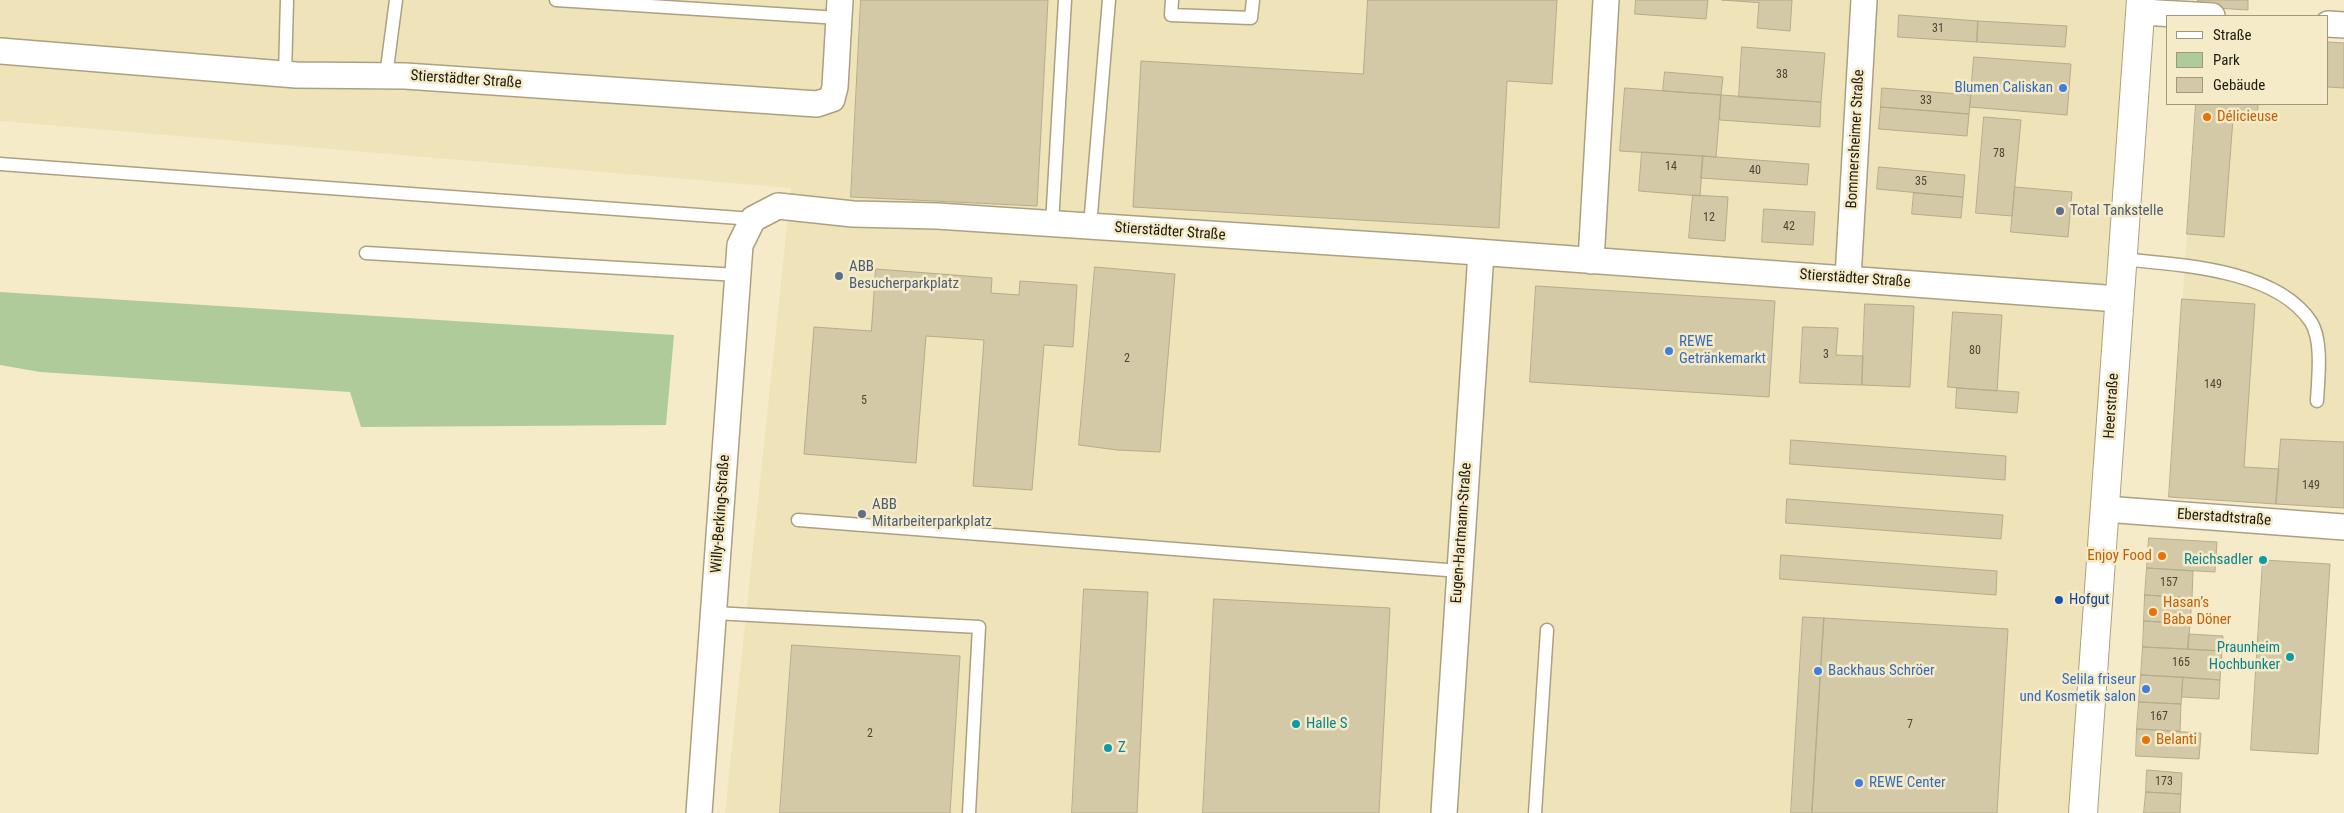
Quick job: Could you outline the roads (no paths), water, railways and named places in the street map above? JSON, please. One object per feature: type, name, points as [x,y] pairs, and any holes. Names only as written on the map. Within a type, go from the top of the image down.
[{"type":"main road","name":"Heerstraße","points":[[2083,813],[2141,6]]},
{"type":"street","points":[[1591,261],[1606,0]]},
{"type":"street","name":"Bommersheimer Straße","points":[[1848,278],[1864,0]]},
{"type":"street","points":[[2141,6],[2205,15]]},
{"type":"street","name":"Stierstädter Straße","points":[[0,51],[286,74],[386,76],[817,104],[832,99],[835,87],[839,9]]},
{"type":"street","points":[[2329,24],[2344,25]]},
{"type":"street","name":"Stierstädter Straße","points":[[753,219],[778,206],[853,214],[937,216],[1090,226],[2119,298]]},
{"type":"street","name":"Willy-Berking-Straße","points":[[699,813],[740,245],[753,219]]},
{"type":"street","name":"Eugen-Hartmann-Straße","points":[[1444,813],[1481,253]]},
{"type":"street","name":"Eberstadtstraße","points":[[2105,509],[2344,527]]},
{"type":"lane","points":[[286,74],[287,0]]},
{"type":"lane","points":[[386,76],[396,0]]},
{"type":"lane","points":[[556,0],[839,9]]},
{"type":"lane","points":[[1052,224],[1065,0]]},
{"type":"lane","points":[[1090,226],[1109,0]]},
{"type":"lane","points":[[1172,0],[1171,15],[1252,18],[1253,0]]},
{"type":"lane","points":[[0,164],[753,219]]},
{"type":"lane","points":[[366,253],[738,275]]},
{"type":"lane","points":[[2122,259],[2221,271],[2257,283],[2287,298],[2312,323],[2319,348],[2318,401]]},
{"type":"lane","points":[[798,520],[1460,571]]},
{"type":"lane","points":[[714,614],[979,627],[969,813]]},
{"type":"lane","points":[[1535,813],[1546,630]]},
{"type":"place","name":"Blumen Caliskan","points":[[2063,88]]},
{"type":"place","name":"Délicieuse","points":[[2207,117]]},
{"type":"place","name":"Total Tankstelle","points":[[2060,211]]},
{"type":"place","name":"ABB Besucherparkplatz","points":[[839,276]]},
{"type":"place","name":"REWE Getränkemarkt","points":[[1669,351]]},
{"type":"place","name":"ABB Mitarbeiterparkplatz","points":[[862,514]]},
{"type":"place","name":"Enjoy Food","points":[[2162,556]]},
{"type":"place","name":"Reichsadler","points":[[2263,560]]},
{"type":"place","name":"Hofgut","points":[[2059,600]]},
{"type":"place","name":"Hasan’s Baba Döner","points":[[2153,612]]},
{"type":"place","name":"Praunheim Hochbunker","points":[[2290,657]]},
{"type":"place","name":"Backhaus Schröer","points":[[1818,671]]},
{"type":"place","name":"Selila friseur und Kosmetik salon","points":[[2146,689]]},
{"type":"place","name":"Halle S","points":[[1296,724]]},
{"type":"place","name":"Belanti","points":[[2146,740]]},
{"type":"place","name":"Z","points":[[1108,748]]},
{"type":"place","name":"REWE Center","points":[[1859,783]]}]
